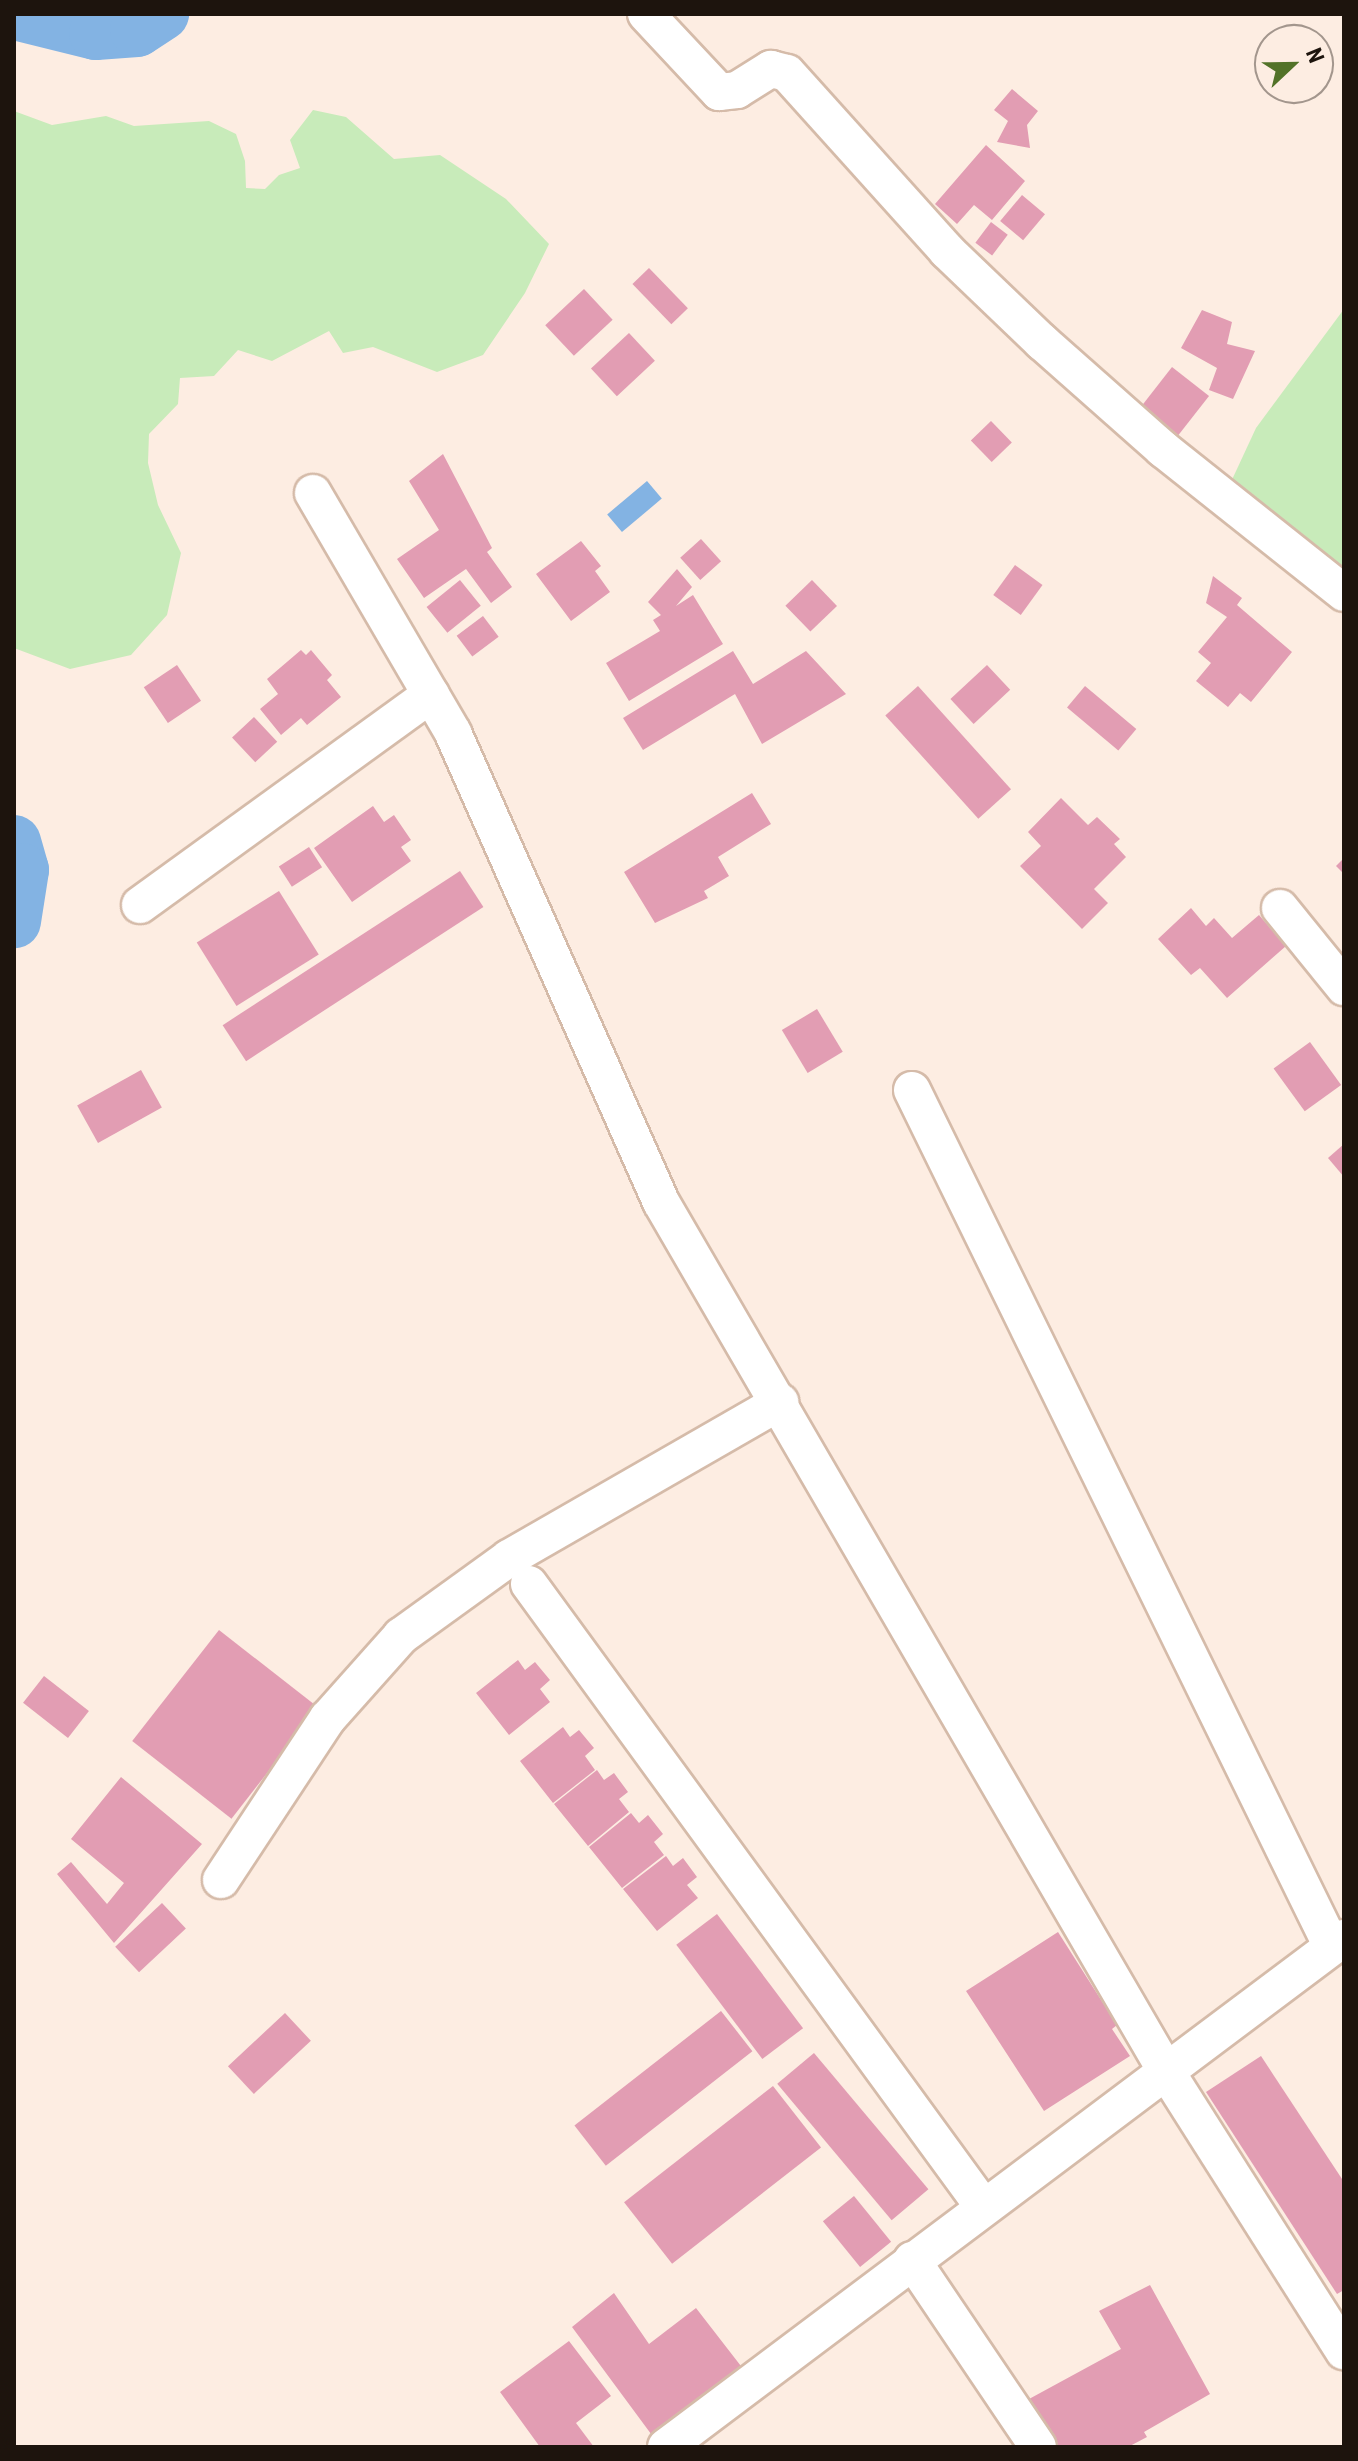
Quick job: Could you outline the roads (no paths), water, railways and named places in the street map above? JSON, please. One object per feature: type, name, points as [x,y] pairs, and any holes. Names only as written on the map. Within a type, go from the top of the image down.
[{"type":"street","points":[[646,14],[719,92],[737,90],[771,69],[787,73],[947,251],[1042,342],[1163,449],[1344,593]]},
{"type":"street","points":[[313,493],[431,694],[661,1202],[1166,2071],[1344,2351]]},
{"type":"street","points":[[140,905],[431,694]]},
{"type":"street","points":[[1280,908],[1344,987]]},
{"type":"street","points":[[666,2447],[982,2205],[1338,1942],[912,1090]]},
{"type":"street","points":[[221,1880],[328,1718],[401,1636],[509,1558],[780,1402]]},
{"type":"street","points":[[529,1584],[982,2205]]},
{"type":"street","points":[[912,2260],[1038,2447]]},
{"type":"water","points":[[647,481],[662,499],[622,532],[607,514]]},
{"type":"waterway","points":[[19,14],[96,33],[137,30],[162,14]]},
{"type":"waterway","points":[[14,842],[22,870],[14,921]]}]
